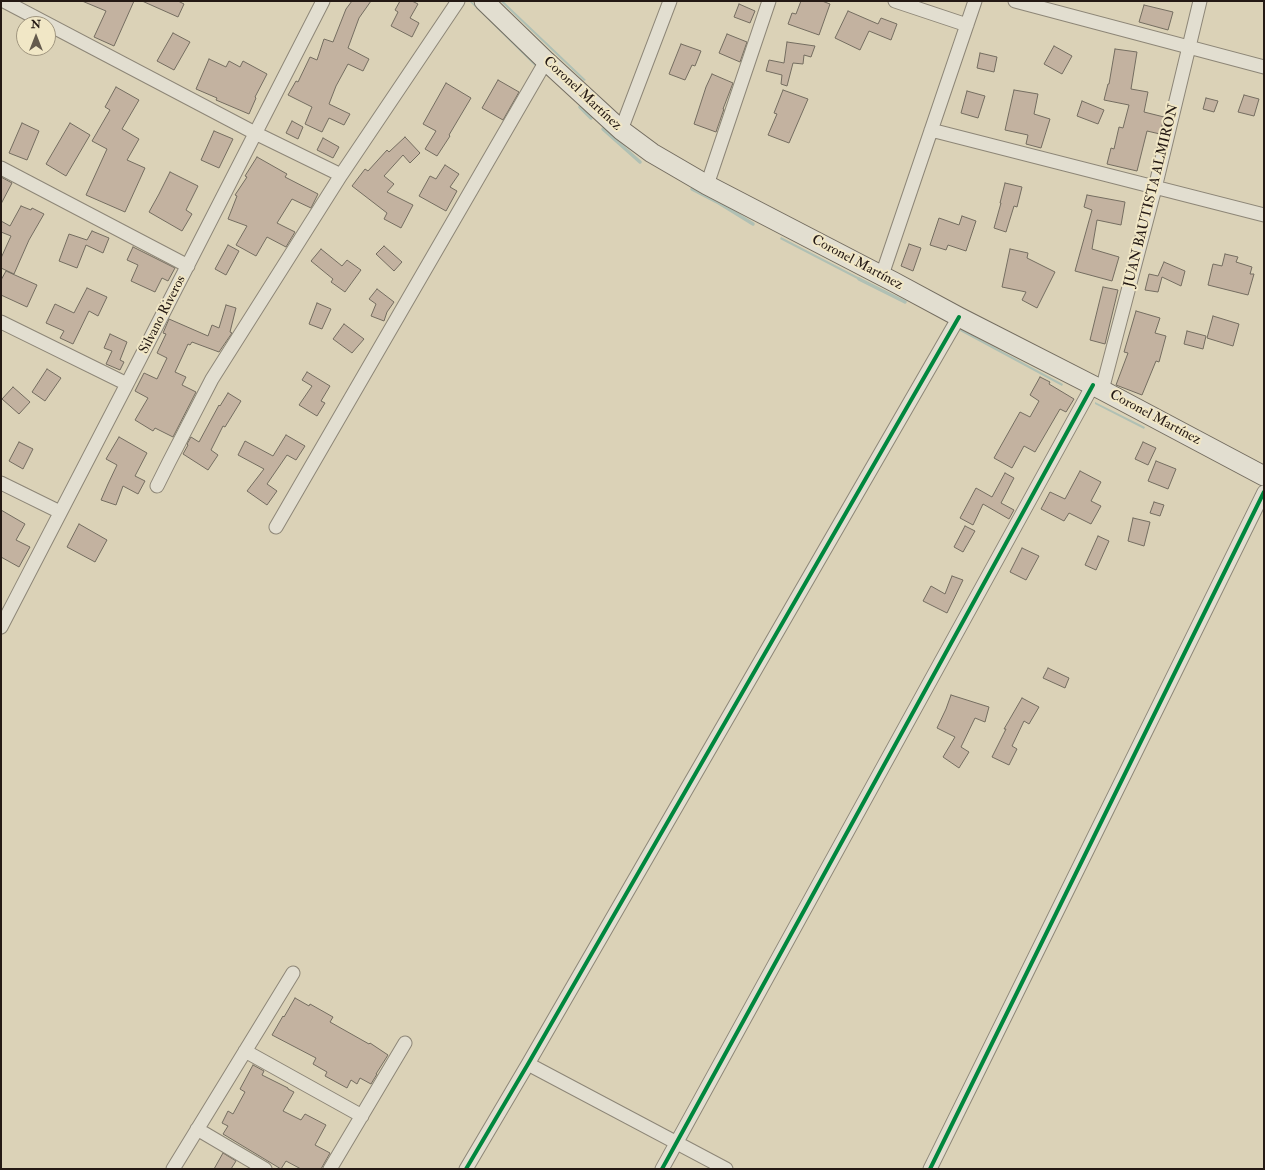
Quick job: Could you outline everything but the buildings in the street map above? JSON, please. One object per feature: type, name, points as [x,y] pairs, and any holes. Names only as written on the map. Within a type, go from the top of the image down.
[{"type":"main road","name":"Coronel Martínez","points":[[484,1],[621,130],[652,153],[707,185],[882,275],[959,317],[1098,388],[1264,476]]},
{"type":"street","points":[[4,1],[255,132],[341,175]]},
{"type":"street","points":[[157,486],[212,379],[341,175],[458,1]]},
{"type":"street","points":[[621,130],[670,1]]},
{"type":"street","points":[[707,185],[769,1]]},
{"type":"street","points":[[895,1],[967,25]]},
{"type":"street","points":[[882,275],[975,1]]},
{"type":"street","points":[[1015,1],[1264,67]]},
{"type":"street","name":"JUAN BAUTISTA ALMIRON","points":[[662,1169],[1098,388],[1155,188],[1200,1]]},
{"type":"street","name":"Silvano Riveros","points":[[1,628],[188,266],[318,3]]},
{"type":"street","points":[[276,527],[546,61]]},
{"type":"street","points":[[931,130],[1264,215]]},
{"type":"street","points":[[1,168],[188,266]]},
{"type":"street","points":[[466,1169],[959,317]]},
{"type":"street","points":[[1,322],[127,384]]},
{"type":"street","points":[[1,483],[60,512]]},
{"type":"street","points":[[930,1169],[1264,492]]},
{"type":"street","points":[[173,1169],[293,973]]},
{"type":"street","points":[[330,1169],[405,1043]]},
{"type":"street","points":[[245,1051],[362,1116]]},
{"type":"street","points":[[528,1064],[726,1169]]},
{"type":"street","points":[[197,1129],[265,1169]]},
{"type":"shaded area","points":[[469,1],[471,1],[536,64],[535,66]]},
{"type":"shaded area","points":[[500,1],[503,1],[586,80],[584,81]]},
{"type":"shaded area","points":[[781,237],[862,279],[861,281],[780,239]]},
{"type":"shaded area","points":[[961,329],[1063,384],[1062,386],[960,331]]},
{"type":"shaded area","points":[[1095,402],[1145,427],[1144,429],[1095,404]]},
{"type":"waterway","points":[[580,107],[591,118]]},
{"type":"waterway","points":[[603,129],[640,162]]},
{"type":"waterway","points":[[692,189],[719,203],[753,224]]},
{"type":"waterway","points":[[859,279],[905,302]]},
{"type":"cycle path","points":[[466,1169],[959,317]]},
{"type":"cycle path","points":[[662,1169],[1093,385]]},
{"type":"cycle path","points":[[930,1169],[1264,492]]}]
